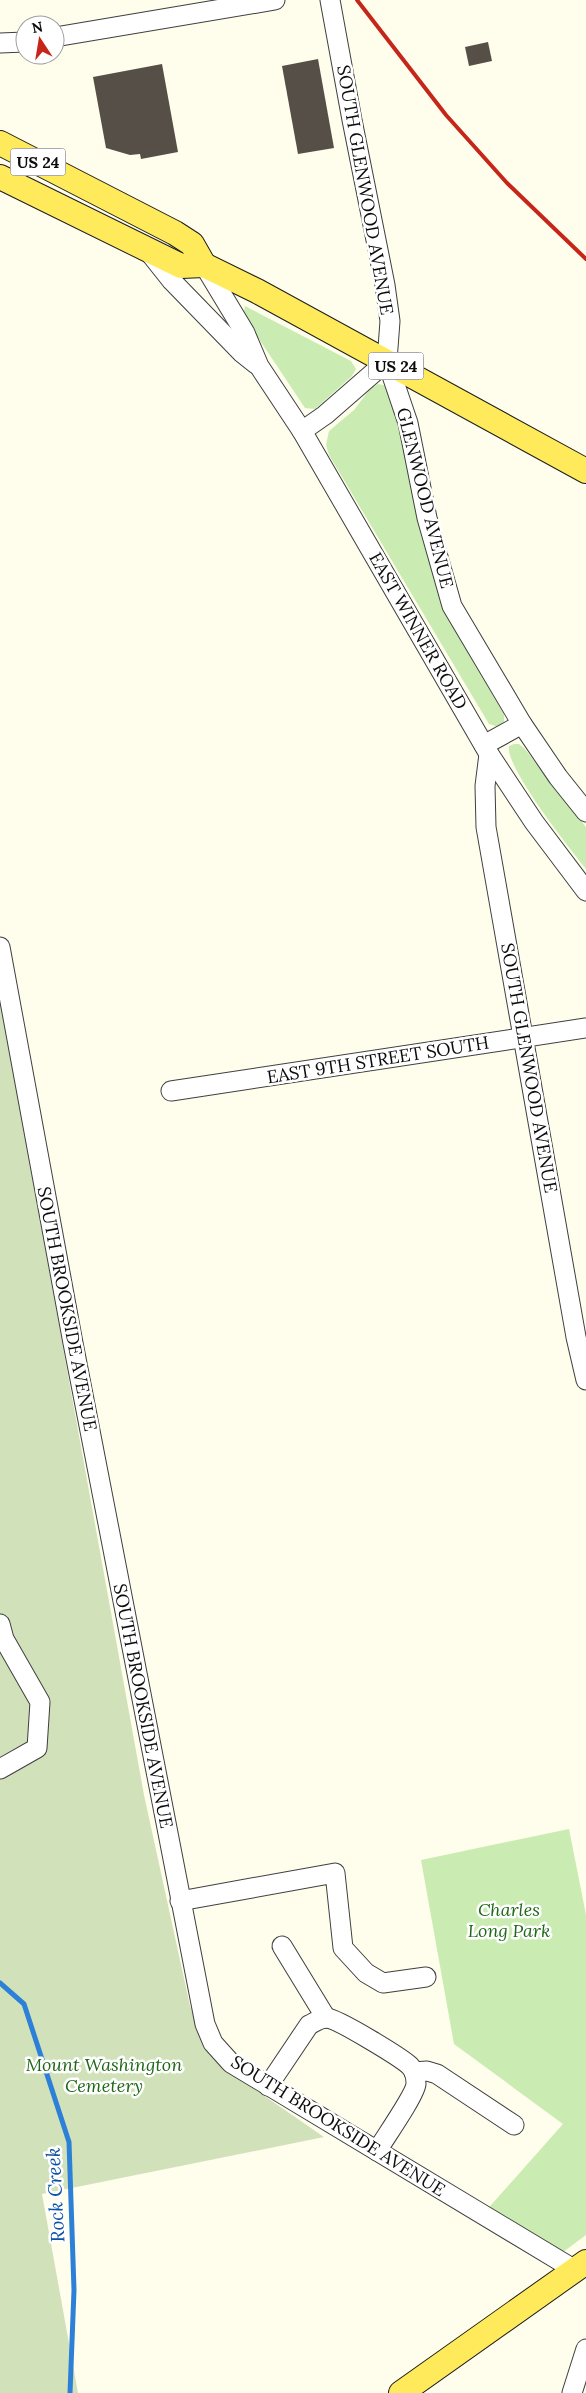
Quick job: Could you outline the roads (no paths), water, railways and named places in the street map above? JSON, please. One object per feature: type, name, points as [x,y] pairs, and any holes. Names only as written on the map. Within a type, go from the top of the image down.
[{"type":"main road","name":"EAST WINNER ROAD","points":[[0,143],[192,244],[204,265]]},
{"type":"main road","name":"EAST WINNER ROAD","points":[[0,177],[146,248]]},
{"type":"main road","points":[[64,209],[76,182]]},
{"type":"main road","name":"US 24","points":[[146,248],[181,266],[204,265],[312,319],[586,471]]},
{"type":"main road","points":[[401,2393],[582,2268]]},
{"type":"street","points":[[65,35],[272,0]]},
{"type":"street","name":"SOUTH GLENWOOD AVENUE","points":[[330,0],[352,120],[386,285],[390,321],[388,361]]},
{"type":"street","points":[[0,43],[15,42]]},
{"type":"street","points":[[0,56],[15,46]]},
{"type":"street","name":"EAST WINNER ROAD","points":[[146,248],[172,281],[241,352],[259,366]]},
{"type":"street","name":"EAST WINNER ROAD","points":[[204,265],[245,333],[259,366],[302,431],[487,750],[534,822],[586,891]]},
{"type":"street","points":[[302,431],[325,415],[388,361]]},
{"type":"street","name":"GLENWOOD AVENUE","points":[[388,361],[408,423],[427,518],[452,606],[522,724]]},
{"type":"street","points":[[487,750],[522,724],[558,777],[586,812]]},
{"type":"street","name":"SOUTH GLENWOOD AVENUE","points":[[487,750],[485,786],[486,827],[574,1327],[586,1380]]},
{"type":"street","name":"SOUTH BROOKSIDE AVENUE","points":[[0,946],[58,1266],[180,1901],[205,2024],[213,2043],[231,2064],[377,2151],[582,2268]]},
{"type":"street","name":"EAST 9TH STREET SOUTH","points":[[171,1091],[586,1028]]},
{"type":"street","points":[[0,1624],[4,1639],[40,1702],[37,1748],[0,1769]]},
{"type":"street","points":[[180,1901],[335,1873],[343,1948],[366,1973],[383,1983],[426,1977]]},
{"type":"street","points":[[282,1946],[326,2018]]},
{"type":"street","points":[[268,2086],[310,2025],[317,2020],[326,2018],[336,2021],[370,2040],[409,2064],[414,2072],[416,2086],[377,2151]]},
{"type":"street","points":[[414,2072],[427,2071],[437,2074],[514,2125]]},
{"type":"street","points":[[572,2393],[586,2349]]},
{"type":"waterway","name":"Rock Creek","points":[[0,1983],[24,2004],[69,2142],[74,2290],[70,2393]]},
{"type":"railway","points":[[357,0],[446,115],[507,183],[586,259]]},
{"type":"park label","name":"Charles Long Park","points":[[509,1920]]},
{"type":"park label","name":"Mount Washington Cemetery","points":[[104,2075]]}]
